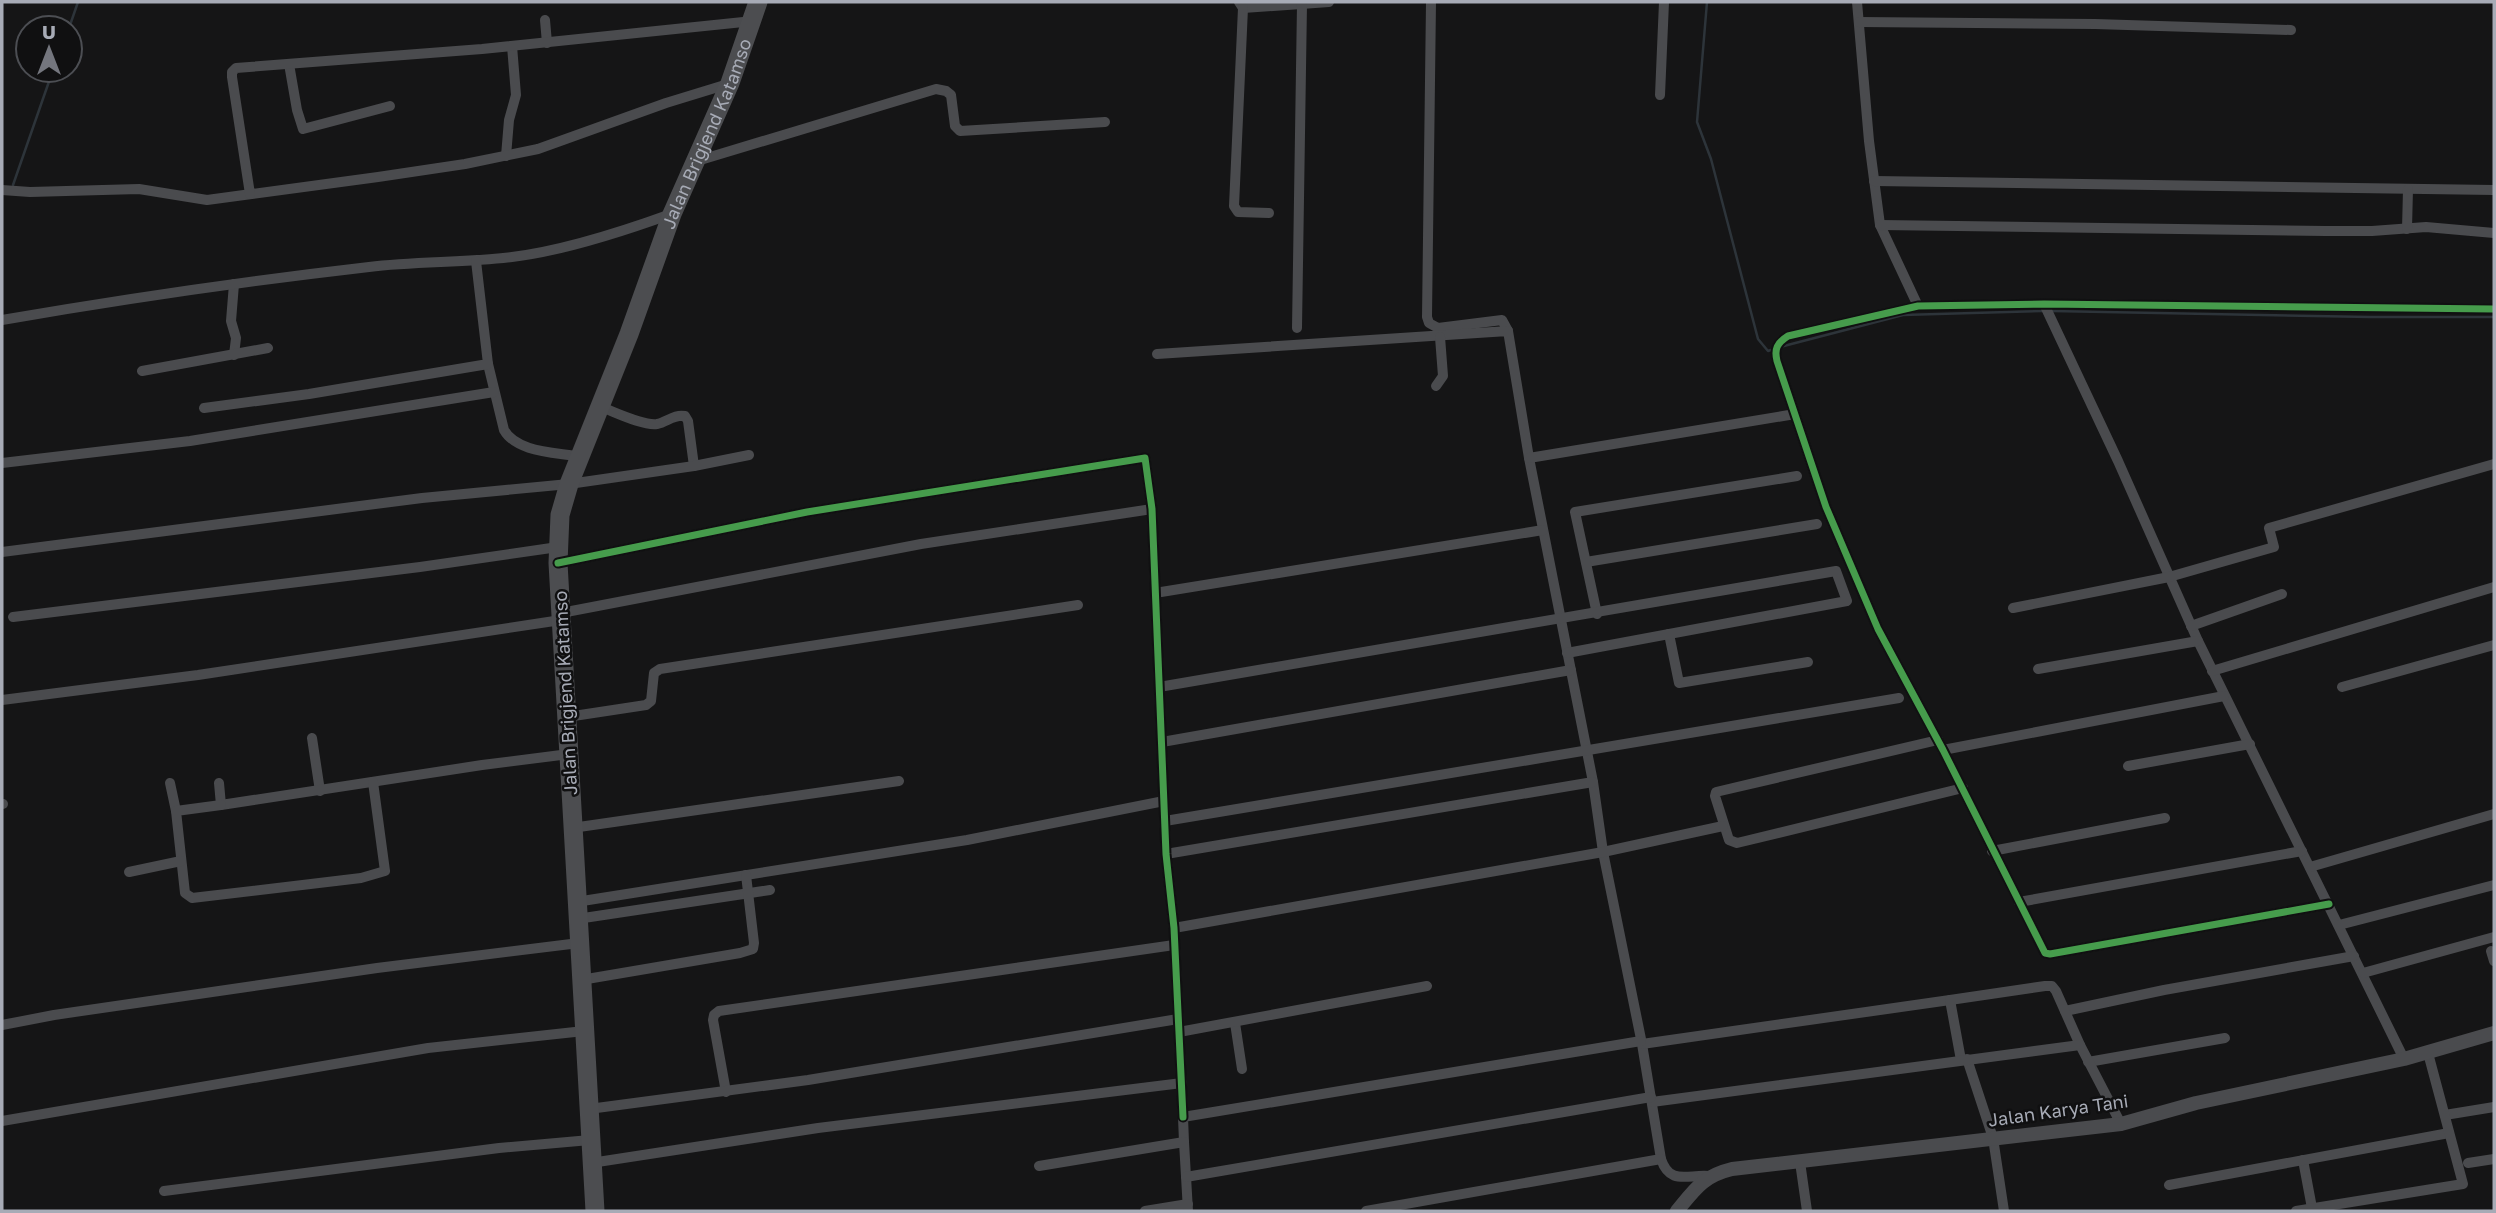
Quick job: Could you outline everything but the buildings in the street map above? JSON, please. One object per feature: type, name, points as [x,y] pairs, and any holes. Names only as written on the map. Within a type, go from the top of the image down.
[{"type":"highway","name":"Jalan Brigjend Katamso","points":[[595,1211],[561,616],[558,555],[560,515],[569,484],[601,407],[673,214],[730,83],[758,2]]},
{"type":"street","points":[[1269,214],[1238,212],[1234,206],[1241,5],[1329,2]]},
{"type":"street","points":[[1431,2],[1427,317],[1429,323],[1438,328],[1502,320],[1508,331],[1543,530],[1593,782],[1603,852],[1642,1042],[1661,1159],[1667,1172],[1674,1177],[1709,1176]]},
{"type":"street","points":[[1660,95],[1664,2]]},
{"type":"street","points":[[1857,2],[1880,225],[1917,306]]},
{"type":"street","points":[[1297,328],[1302,4]]},
{"type":"street","points":[[545,20],[547,43]]},
{"type":"street","points":[[250,194],[232,74],[236,68],[547,43],[752,21]]},
{"type":"street","points":[[1859,22],[2291,30]]},
{"type":"street","points":[[506,156],[509,120],[516,95],[513,46]]},
{"type":"street","points":[[289,64],[303,129],[390,106]]},
{"type":"street","points":[[2,190],[30,192],[139,189],[207,200],[400,174],[538,149],[730,83]]},
{"type":"street","points":[[697,161],[936,89],[951,95],[955,126],[960,131],[1105,122]]},
{"type":"street","points":[[1874,181],[2494,190]]},
{"type":"street","points":[[2407,229],[2408,189]]},
{"type":"street","points":[[2,320],[234,284],[400,263],[476,261],[525,255],[673,214]]},
{"type":"street","points":[[1880,225],[2326,231],[2432,227],[2494,233]]},
{"type":"street","points":[[476,261],[488,364],[504,430],[513,442],[581,457]]},
{"type":"street","points":[[234,284],[231,321],[236,342],[234,355]]},
{"type":"street","points":[[2044,304],[2212,671],[2404,1059]]},
{"type":"street","points":[[2329,904],[2045,953],[1941,745],[1878,629],[1853,573],[1826,507],[1777,361],[1776,349],[1780,341],[1788,336],[1917,306],[2044,304],[2494,309]]},
{"type":"street","points":[[1157,354],[1508,331]]},
{"type":"street","points":[[1436,386],[1443,376],[1440,337]]},
{"type":"street","points":[[142,371],[268,348]]},
{"type":"street","points":[[204,408],[309,394],[488,364]]},
{"type":"street","points":[[2,463],[190,441],[494,392]]},
{"type":"street","points":[[601,407],[651,424],[678,415],[685,416],[694,466]]},
{"type":"street","points":[[1530,458],[1795,414]]},
{"type":"street","points":[[2,552],[422,498],[569,484],[694,466],[749,455]]},
{"type":"street","points":[[13,617],[393,570],[558,555],[1142,457],[1147,461],[1152,509],[1166,854],[1174,928],[1188,1208],[1145,1211]]},
{"type":"street","points":[[2013,608],[2169,577],[2274,547],[2269,528],[2494,464]]},
{"type":"street","points":[[1597,614],[1576,512],[1797,476]]},
{"type":"street","points":[[2,700],[208,674],[561,616],[921,544],[1152,509]]},
{"type":"street","points":[[1586,562],[1817,524]]},
{"type":"street","points":[[1155,593],[1543,530]]},
{"type":"street","points":[[1159,687],[1836,572],[1847,601],[1567,653]]},
{"type":"street","points":[[2212,671],[2494,587]]},
{"type":"street","points":[[2191,626],[2281,594]]},
{"type":"street","points":[[567,717],[646,705],[651,701],[654,673],[660,669],[1078,605]]},
{"type":"street","points":[[1669,634],[1679,683],[1808,662]]},
{"type":"street","points":[[2038,669],[2198,641]]},
{"type":"street","points":[[2342,687],[2494,645]]},
{"type":"street","points":[[1162,742],[1571,670]]},
{"type":"street","points":[[1963,788],[1734,843],[1729,840],[1723,826],[1715,796],[1719,790],[1941,745],[2224,696]]},
{"type":"street","points":[[1165,821],[1899,698]]},
{"type":"street","points":[[312,738],[320,791]]},
{"type":"street","points":[[2128,766],[2250,744]]},
{"type":"street","points":[[176,811],[569,754]]},
{"type":"street","points":[[572,828],[899,781]]},
{"type":"street","points":[[170,783],[176,811],[185,893],[196,899],[361,878],[381,873],[386,868],[373,782]]},
{"type":"street","points":[[1166,854],[1593,782]]},
{"type":"street","points":[[219,783],[221,805]]},
{"type":"street","points":[[577,911],[746,875],[967,840],[1164,800]]},
{"type":"street","points":[[2310,867],[2494,814]]},
{"type":"street","points":[[1992,851],[2165,818]]},
{"type":"street","points":[[1174,928],[1603,852],[1723,826]]},
{"type":"street","points":[[2019,902],[2302,850]]},
{"type":"street","points":[[129,872],[181,861]]},
{"type":"street","points":[[581,980],[740,954],[753,949],[746,875]]},
{"type":"street","points":[[2339,925],[2494,886]]},
{"type":"street","points":[[577,911],[770,890]]},
{"type":"street","points":[[2363,973],[2494,937]]},
{"type":"street","points":[[2,1025],[377,968],[579,943]]},
{"type":"street","points":[[726,1092],[713,1020],[719,1011],[1174,945]]},
{"type":"street","points":[[2065,1011],[2354,956]]},
{"type":"street","points":[[1179,1032],[1427,986]]},
{"type":"street","points":[[1183,1117],[1642,1042],[2049,986],[2056,990],[2088,1062],[2121,1124]]},
{"type":"street","points":[[1950,1000],[1964,1059],[1993,1138],[2004,1211]]},
{"type":"street","points":[[589,1108],[726,1092],[1178,1019]]},
{"type":"street","points":[[1235,1023],[1242,1069]]},
{"type":"street","points":[[2,1121],[428,1048],[584,1031]]},
{"type":"street","name":"Jalan Karya Tani","points":[[1709,1176],[1732,1169],[2121,1124],[2196,1103],[2404,1059],[2494,1033]]},
{"type":"street","points":[[2088,1062],[2225,1038]]},
{"type":"street","points":[[1186,1177],[1651,1100],[2080,1045]]},
{"type":"street","points":[[2296,1211],[2463,1184],[2428,1053]]},
{"type":"street","points":[[591,1163],[818,1128],[1182,1083]]},
{"type":"street","points":[[2445,1115],[2494,1107]]},
{"type":"street","points":[[2169,1185],[2449,1133]]},
{"type":"street","points":[[164,1191],[499,1148],[590,1140]]},
{"type":"street","points":[[1039,1166],[1184,1142]]},
{"type":"street","points":[[1366,1211],[1661,1159]]},
{"type":"street","points":[[2468,1163],[2494,1159]]},
{"type":"street","points":[[2303,1160],[2312,1209]]},
{"type":"street","points":[[1800,1162],[1807,1211]]},
{"type":"street","points":[[1679,1210],[1700,1183],[1709,1176]]},
{"type":"waterway","points":[[74,14],[78,2]]},
{"type":"waterway","points":[[1707,2],[1697,122],[1711,159],[1758,339],[1768,351],[1774,349]]},
{"type":"waterway","points":[[13,185],[48,84]]},
{"type":"waterway","points":[[1780,347],[1903,315],[2042,311]]},
{"type":"waterway","points":[[2052,311],[2494,317]]},
{"type":"cycle path","points":[[2329,904],[2045,953],[1943,750],[1878,629],[1826,507],[1777,361],[1776,350],[1788,336],[1918,306],[2044,304],[2494,309]]},
{"type":"cycle path","points":[[558,563],[807,512],[1145,458],[1152,509],[1166,854],[1174,928],[1183,1117]]}]
